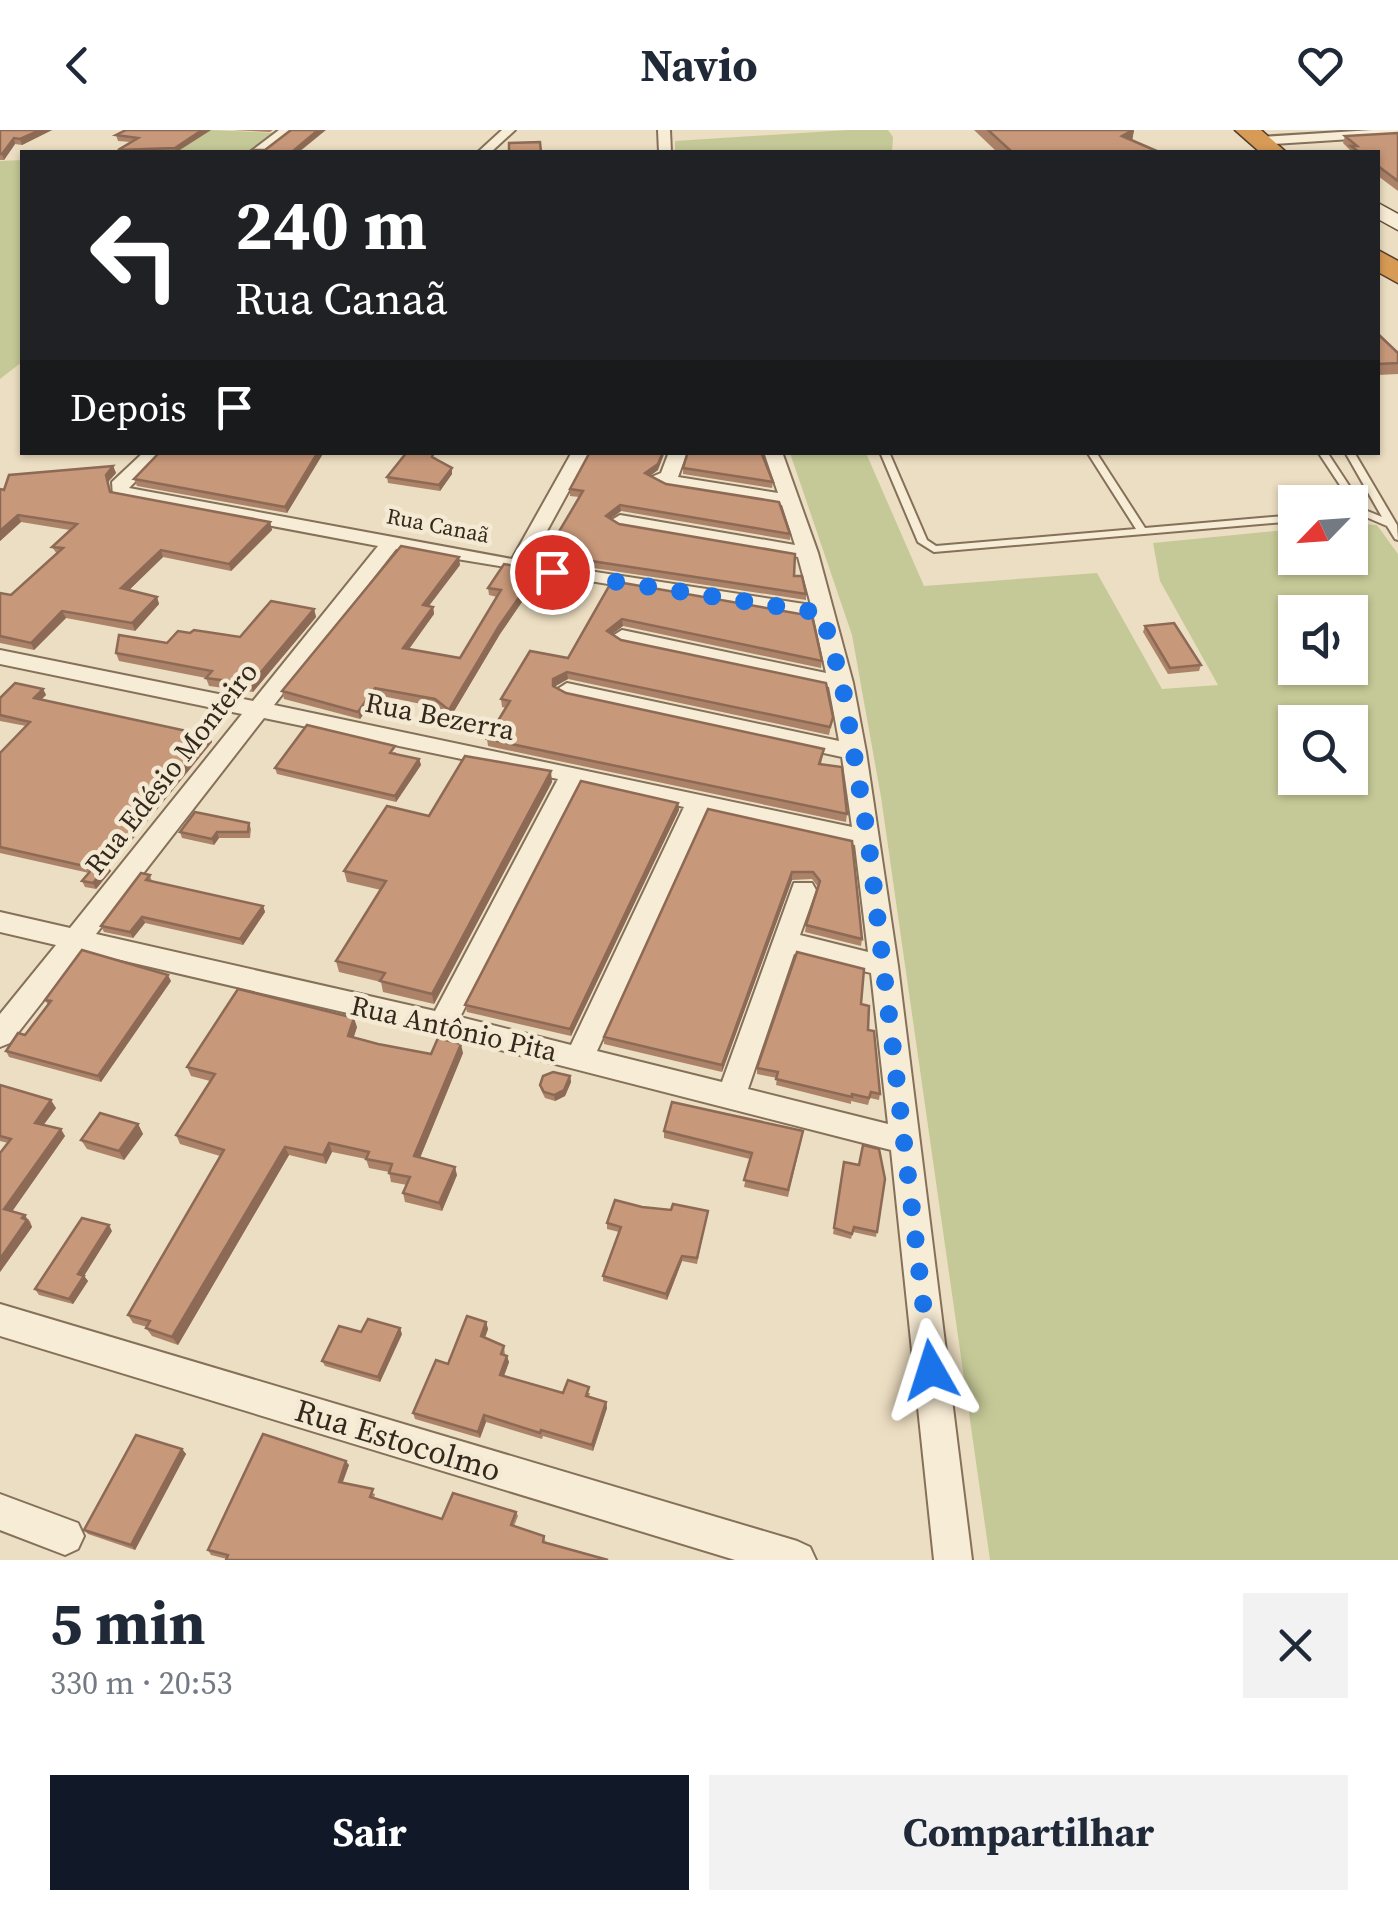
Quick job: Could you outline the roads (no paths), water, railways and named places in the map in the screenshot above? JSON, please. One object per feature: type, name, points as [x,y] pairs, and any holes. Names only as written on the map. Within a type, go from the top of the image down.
[{"type":"highway","points":[[1225,130],[1262,145]]},
{"type":"street","points":[[259,150],[288,130]]},
{"type":"street","points":[[486,150],[509,130]]},
{"type":"street","points":[[1262,145],[1398,132]]},
{"type":"street","name":"Rua Canaã","points":[[152,455],[118,489],[129,495],[518,566],[822,613]]},
{"type":"street","points":[[518,566],[580,455]]},
{"type":"street","points":[[676,455],[663,479],[791,500]]},
{"type":"street","points":[[773,455],[808,553],[842,683],[868,838],[952,1560]]},
{"type":"street","points":[[620,521],[808,553]]},
{"type":"street","name":"Rua Edésio Monteiro","points":[[0,1035],[392,540]]},
{"type":"street","points":[[622,637],[842,683]]},
{"type":"street","name":"Rua Bezerra","points":[[0,657],[868,838]]},
{"type":"street","points":[[566,690],[854,752]]},
{"type":"street","points":[[442,1024],[573,774]]},
{"type":"street","points":[[579,1058],[698,802]]},
{"type":"street","points":[[731,1097],[803,890]]},
{"type":"street","name":"Rua Antônio Pita","points":[[0,922],[442,1024],[905,1142]]},
{"type":"street","points":[[785,942],[884,966]]},
{"type":"street","name":"Rua Estocolmo","points":[[0,1320],[797,1560]]},
{"type":"street","points":[[0,1512],[64,1536]]},
{"type":"lane","points":[[885,455],[923,542],[934,549],[1278,519]]},
{"type":"lane","points":[[1094,455],[1142,530]]},
{"type":"lane","points":[[1324,455],[1344,485]]},
{"type":"lane","points":[[1351,455],[1398,536]]},
{"type":"lane","points":[[1368,512],[1384,512]]},
{"type":"lane","points":[[1368,515],[1392,525]]}]
